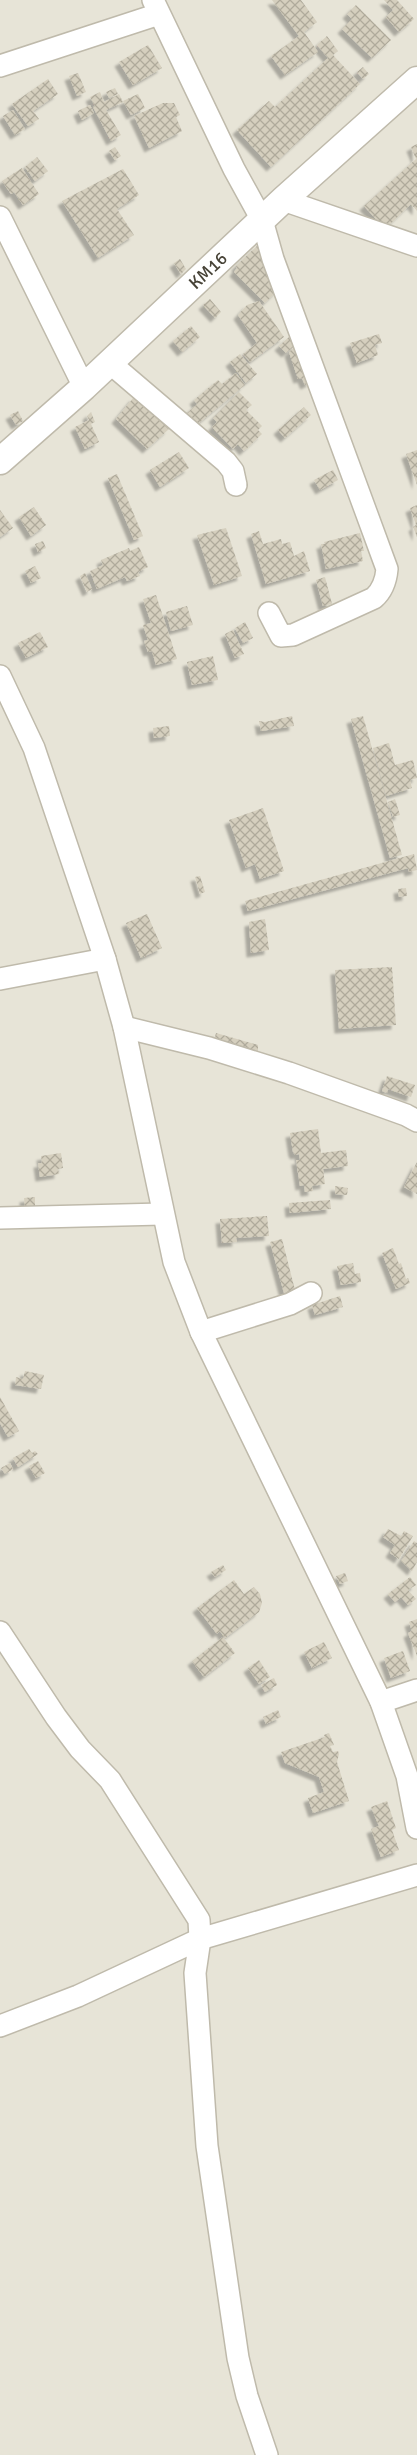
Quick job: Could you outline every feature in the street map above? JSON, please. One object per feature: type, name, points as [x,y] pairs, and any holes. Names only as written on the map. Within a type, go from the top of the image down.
[{"type":"street","points":[[0,66],[156,7],[234,169],[262,220],[273,259],[387,569],[386,578],[380,593],[374,598],[293,635],[281,636],[269,613]]},
{"type":"street","name":"KM16","points":[[0,461],[84,387],[283,200],[417,80]]},
{"type":"street","points":[[283,200],[417,246]]},
{"type":"street","points":[[0,217],[84,387]]},
{"type":"street","points":[[110,363],[226,462],[233,471],[236,485]]},
{"type":"street","points":[[0,676],[34,748],[105,959],[124,1027],[162,1214],[174,1262],[201,1332],[381,1702],[407,1776],[417,1828]]},
{"type":"street","points":[[0,979],[105,959]]},
{"type":"street","points":[[124,1027],[209,1048],[289,1073],[406,1115],[417,1121]]},
{"type":"street","points":[[0,1218],[162,1214]]},
{"type":"street","points":[[201,1332],[290,1304],[311,1293]]},
{"type":"street","points":[[0,1632],[56,1717],[80,1749],[110,1780],[199,1920],[200,1939],[195,1973],[207,2146],[238,2358],[247,2396],[267,2455]]},
{"type":"street","points":[[381,1702],[417,1690]]},
{"type":"street","points":[[0,2026],[78,1996],[200,1939],[417,1875]]},
{"type":"shaded area","points":[[0,0],[417,0],[417,2455],[0,2455]]},
{"type":"building","points":[[272,0],[301,0],[317,22],[304,32],[318,52],[285,75],[271,56],[299,36]]},
{"type":"building","points":[[384,0],[397,0],[414,19],[399,32],[386,17],[393,10]]},
{"type":"building","points":[[356,5],[391,40],[372,58],[342,29],[352,19],[347,14]]},
{"type":"building","points":[[327,36],[338,51],[333,55],[360,84],[271,167],[237,130],[269,101],[275,107],[328,58],[317,45]]},
{"type":"building","points":[[148,45],[162,68],[133,85],[119,62]]},
{"type":"building","points":[[363,67],[369,74],[363,79],[357,72]]},
{"type":"building","points":[[78,73],[86,92],[77,96],[69,76]]},
{"type":"building","points":[[48,79],[58,94],[33,111],[39,119],[28,126],[12,104]]},
{"type":"building","points":[[115,88],[118,94],[109,98],[106,92]]},
{"type":"building","points":[[100,92],[104,102],[119,94],[123,102],[106,110],[121,135],[111,141],[93,107],[95,106],[90,97]]},
{"type":"building","points":[[138,94],[145,108],[131,115],[123,101]]},
{"type":"building","points":[[163,103],[174,103],[180,115],[176,117],[182,131],[149,148],[134,116]]},
{"type":"building","points":[[90,105],[94,113],[82,120],[78,111]]},
{"type":"building","points":[[13,110],[25,129],[15,135],[3,116]]},
{"type":"building","points":[[417,144],[417,211],[411,204],[385,229],[364,206],[416,159],[411,147]]},
{"type":"building","points":[[115,147],[121,156],[115,160],[109,151]]},
{"type":"building","points":[[37,157],[48,171],[35,181],[25,167]]},
{"type":"building","points":[[22,168],[39,194],[23,205],[14,192],[11,194],[2,181]]},
{"type":"building","points":[[123,169],[139,195],[117,209],[134,235],[98,258],[62,201]]},
{"type":"building","points":[[258,245],[278,290],[265,303],[234,272],[237,268],[236,266]]},
{"type":"building","points":[[180,259],[186,269],[181,274],[174,263]]},
{"type":"building","points":[[210,299],[221,312],[215,318],[203,305]]},
{"type":"building","points":[[259,301],[284,337],[250,362],[243,354],[257,343],[238,315],[247,305]]},
{"type":"building","points":[[191,326],[200,337],[182,352],[173,341]]},
{"type":"building","points":[[379,334],[382,343],[375,345],[378,355],[357,363],[350,343]]},
{"type":"building","points":[[290,336],[297,344],[286,353],[279,346]]},
{"type":"building","points":[[297,345],[311,382],[305,385],[302,378],[298,379],[289,352]]},
{"type":"building","points":[[240,354],[257,374],[246,383],[230,362]]},
{"type":"building","points":[[236,373],[245,385],[194,427],[185,415],[197,404],[194,400],[218,380],[222,384]]},
{"type":"building","points":[[239,392],[252,405],[246,410],[262,426],[258,430],[262,434],[244,451],[238,444],[233,449],[212,427],[217,422],[213,418]]},
{"type":"building","points":[[134,397],[169,429],[147,449],[116,419]]},
{"type":"building","points":[[304,407],[311,415],[285,438],[278,430]]},
{"type":"building","points":[[18,411],[23,421],[16,425],[10,415]]},
{"type":"building","points":[[91,412],[95,422],[91,424],[99,442],[85,449],[75,427],[89,420],[87,416]]},
{"type":"building","points":[[417,450],[417,485],[406,454]]},
{"type":"building","points":[[179,452],[189,468],[160,487],[150,470]]},
{"type":"building","points":[[333,470],[338,480],[320,490],[314,480]]},
{"type":"building","points":[[117,474],[143,536],[134,540],[108,478]]},
{"type":"building","points":[[417,505],[417,537],[413,527],[416,525],[410,508]]},
{"type":"building","points":[[34,507],[46,525],[31,536],[19,517]]},
{"type":"building","points":[[0,510],[13,528],[0,537]]},
{"type":"building","points":[[226,528],[242,576],[214,585],[197,535]]},
{"type":"building","points":[[259,531],[263,544],[281,539],[282,544],[290,542],[294,556],[304,551],[310,571],[266,584],[251,534]]},
{"type":"building","points":[[360,533],[364,551],[361,551],[363,561],[326,569],[321,544]]},
{"type":"building","points":[[43,541],[46,548],[38,552],[35,544]]},
{"type":"building","points":[[139,547],[148,567],[138,572],[140,576],[127,581],[125,577],[97,589],[90,571],[103,565],[101,560],[129,548],[130,551]]},
{"type":"building","points":[[35,566],[41,578],[31,583],[25,571]]},
{"type":"building","points":[[85,573],[92,589],[87,592],[80,576]]},
{"type":"building","points":[[325,577],[332,604],[323,606],[316,580]]},
{"type":"building","points":[[156,595],[177,659],[156,665],[152,651],[148,652],[144,641],[148,640],[143,625],[151,623],[143,599]]},
{"type":"building","points":[[187,606],[193,625],[171,631],[166,612]]},
{"type":"building","points":[[245,622],[253,638],[243,643],[235,628]]},
{"type":"building","points":[[233,630],[244,654],[235,658],[225,634]]},
{"type":"building","points":[[40,632],[48,647],[26,658],[18,643]]},
{"type":"building","points":[[213,656],[218,680],[192,685],[187,662]]},
{"type":"building","points":[[292,716],[294,726],[261,731],[259,721],[265,722]]},
{"type":"building","points":[[363,716],[402,855],[390,858],[351,719]]},
{"type":"building","points":[[169,726],[170,736],[154,738],[153,728]]},
{"type":"building","points":[[389,743],[395,765],[413,760],[417,778],[410,780],[412,788],[386,796],[373,748]]},
{"type":"building","points":[[395,799],[400,815],[393,817],[388,802]]},
{"type":"building","points":[[263,808],[284,871],[260,879],[255,864],[246,868],[229,820]]},
{"type":"building","points":[[414,854],[417,870],[409,872],[408,868],[248,911],[245,901]]},
{"type":"building","points":[[200,876],[205,892],[200,894],[195,877]]},
{"type":"building","points":[[406,888],[407,896],[399,897],[398,889]]},
{"type":"building","points":[[147,914],[162,948],[141,958],[126,923]]},
{"type":"building","points":[[265,919],[269,950],[251,953],[249,922]]},
{"type":"building","points":[[392,967],[396,1025],[339,1029],[335,970]]},
{"type":"building","points":[[216,1033],[258,1045],[258,1056],[213,1044]]},
{"type":"building","points":[[387,1076],[415,1085],[411,1097],[388,1089],[387,1093],[382,1091]]},
{"type":"building","points":[[318,1129],[321,1153],[346,1150],[348,1166],[323,1169],[325,1184],[312,1186],[313,1191],[305,1192],[304,1185],[300,1186],[296,1160],[300,1160],[299,1154],[295,1155],[293,1152],[290,1133]]},
{"type":"building","points":[[61,1153],[63,1168],[58,1169],[59,1174],[40,1177],[38,1163],[42,1163],[41,1156]]},
{"type":"building","points":[[417,1162],[417,1194],[404,1187]]},
{"type":"building","points":[[335,1186],[348,1188],[347,1195],[335,1194]]},
{"type":"building","points":[[35,1197],[35,1207],[25,1208],[24,1198]]},
{"type":"building","points":[[330,1200],[331,1209],[290,1213],[289,1203]]},
{"type":"building","points":[[267,1216],[269,1236],[236,1238],[237,1242],[222,1243],[220,1219]]},
{"type":"building","points":[[282,1239],[295,1290],[284,1293],[270,1242]]},
{"type":"building","points":[[393,1248],[399,1264],[401,1263],[406,1279],[408,1278],[410,1283],[396,1289],[382,1253]]},
{"type":"building","points":[[353,1263],[355,1274],[360,1273],[361,1282],[341,1285],[337,1266]]},
{"type":"building","points":[[340,1296],[343,1307],[315,1315],[312,1305]]},
{"type":"building","points":[[25,1371],[44,1375],[41,1389],[15,1385],[16,1377],[23,1379]]},
{"type":"building","points":[[0,1397],[19,1431],[8,1437],[0,1423]]},
{"type":"building","points":[[29,1449],[32,1453],[35,1451],[38,1454],[18,1467],[13,1458]]},
{"type":"building","points":[[38,1461],[45,1473],[36,1478],[29,1466]]},
{"type":"building","points":[[10,1463],[13,1469],[5,1474],[1,1468]]},
{"type":"building","points":[[388,1529],[401,1536],[404,1531],[413,1536],[399,1559],[390,1553],[395,1545],[383,1537]]},
{"type":"building","points":[[414,1541],[417,1543],[417,1562],[412,1571],[401,1561]]},
{"type":"building","points":[[223,1565],[226,1570],[215,1577],[211,1572]]},
{"type":"building","points":[[345,1573],[348,1581],[340,1584],[336,1576]]},
{"type":"building","points":[[410,1577],[416,1585],[408,1590],[416,1599],[408,1605],[401,1597],[395,1602],[388,1594]]},
{"type":"building","points":[[234,1580],[244,1594],[254,1587],[260,1594],[262,1603],[259,1612],[225,1638],[220,1631],[217,1634],[197,1608]]},
{"type":"building","points":[[417,1619],[417,1656],[408,1633],[412,1631],[409,1622]]},
{"type":"building","points":[[223,1637],[235,1653],[204,1677],[192,1661]]},
{"type":"building","points":[[324,1642],[332,1658],[312,1668],[304,1652]]},
{"type":"building","points":[[403,1651],[410,1671],[391,1678],[384,1658]]},
{"type":"building","points":[[259,1660],[270,1677],[259,1684],[248,1668]]},
{"type":"building","points":[[274,1678],[277,1685],[265,1692],[261,1685]]},
{"type":"building","points":[[278,1710],[281,1717],[266,1724],[263,1717]]},
{"type":"building","points":[[329,1733],[334,1745],[330,1746],[333,1752],[338,1751],[339,1754],[337,1762],[349,1801],[313,1813],[308,1798],[324,1792],[319,1777],[285,1763],[281,1752],[325,1737],[324,1735]]},
{"type":"building","points":[[387,1801],[396,1828],[392,1830],[399,1850],[381,1857],[371,1829],[379,1826],[371,1807]]}]
